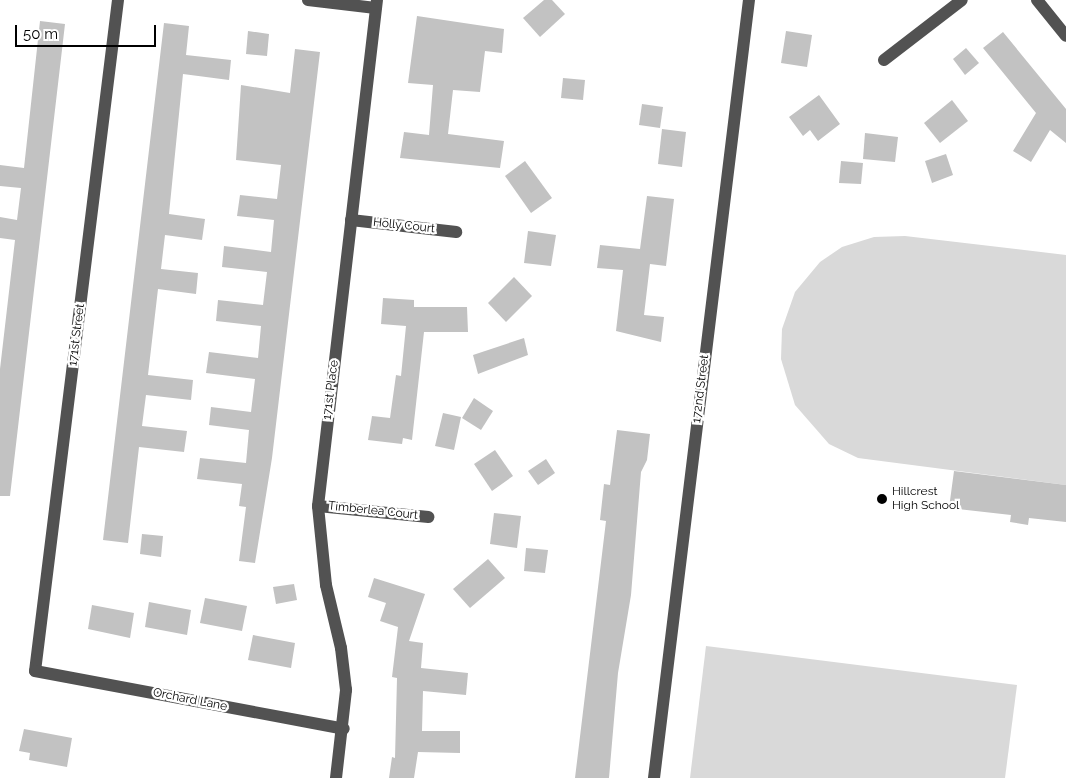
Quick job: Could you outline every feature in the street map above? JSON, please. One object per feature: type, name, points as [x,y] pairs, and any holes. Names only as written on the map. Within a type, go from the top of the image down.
[{"type":"street","name":"171st Street","points":[[35,671],[118,0]]},
{"type":"street","points":[[308,0],[376,4]]},
{"type":"street","name":"172nd Street","points":[[654,778],[749,0]]},
{"type":"street","points":[[884,60],[962,0]]},
{"type":"street","points":[[1037,0],[1066,36]]},
{"type":"street","name":"171st Place","points":[[336,778],[344,728],[341,648],[326,585],[318,506],[376,4]]},
{"type":"street","name":"Holly Court","points":[[351,220],[456,232]]},
{"type":"street","name":"Timberlea Court","points":[[318,506],[428,517]]},
{"type":"street","name":"Orchard Lane","points":[[35,671],[344,728]]},
{"type":"shaded area","points":[[905,236],[1066,255],[1066,485],[858,458],[829,444],[795,405],[781,359],[782,329],[795,292],[820,262],[842,247],[874,237]]},
{"type":"shaded area","points":[[706,646],[1017,685],[1005,778],[690,778]]},
{"type":"building","points":[[544,0],[552,0],[565,14],[540,37],[523,18]]},
{"type":"building","points":[[417,16],[504,29],[502,53],[485,51],[480,92],[453,90],[448,134],[504,141],[500,168],[400,158],[404,132],[429,135],[433,85],[408,83]]},
{"type":"building","points":[[40,21],[65,24],[10,496],[0,496],[0,369],[15,240],[0,238],[0,217],[17,220],[21,188],[0,186],[0,165],[24,168]]},
{"type":"building","points":[[164,23],[189,26],[186,55],[231,60],[229,80],[183,74],[169,214],[205,219],[202,240],[165,235],[161,269],[198,273],[196,294],[158,289],[148,375],[193,380],[191,400],[146,395],[142,426],[187,431],[184,452],[139,447],[128,543],[103,540]]},
{"type":"building","points":[[248,31],[269,34],[267,56],[246,54]]},
{"type":"building","points":[[786,31],[812,35],[807,67],[781,63]]},
{"type":"building","points":[[1003,32],[1066,109],[1066,143],[1050,130],[1031,162],[1013,151],[1036,113],[983,48]]},
{"type":"building","points":[[966,48],[979,63],[965,75],[953,59]]},
{"type":"building","points":[[295,49],[320,52],[272,458],[255,563],[239,561],[246,507],[239,506],[242,484],[197,479],[200,458],[246,463],[249,430],[209,425],[211,407],[251,412],[255,379],[206,373],[209,352],[258,358],[261,326],[216,321],[218,300],[263,305],[267,272],[222,267],[224,246],[271,252],[274,220],[237,216],[240,195],[277,199],[281,165],[236,160],[241,85],[290,93]]},
{"type":"building","points":[[563,78],[585,80],[583,100],[561,98]]},
{"type":"building","points":[[819,95],[840,124],[818,141],[810,130],[803,136],[789,117]]},
{"type":"building","points":[[952,100],[968,121],[940,143],[924,123]]},
{"type":"building","points":[[642,104],[663,107],[660,128],[639,125]]},
{"type":"building","points":[[662,129],[686,132],[682,167],[658,164]]},
{"type":"building","points":[[865,133],[898,137],[895,162],[863,159]]},
{"type":"building","points":[[946,154],[953,175],[932,183],[925,161]]},
{"type":"building","points":[[525,161],[552,198],[531,213],[505,176]]},
{"type":"building","points":[[841,161],[863,163],[861,184],[839,183]]},
{"type":"building","points":[[647,196],[674,199],[666,266],[650,264],[644,315],[664,317],[661,342],[616,331],[623,270],[597,268],[600,245],[640,249]]},
{"type":"building","points":[[528,231],[556,235],[551,266],[524,263]]},
{"type":"building","points":[[514,277],[532,296],[506,322],[488,303]]},
{"type":"building","points":[[383,298],[414,300],[414,307],[467,307],[468,332],[424,332],[412,440],[403,438],[402,444],[368,440],[372,416],[390,418],[396,375],[401,376],[406,326],[381,324]]},
{"type":"building","points":[[524,338],[528,355],[478,374],[473,355]]},
{"type":"building","points":[[474,398],[493,411],[481,430],[462,418]]},
{"type":"building","points":[[443,413],[461,417],[454,450],[435,446]]},
{"type":"building","points":[[617,430],[650,434],[647,460],[641,472],[631,595],[618,673],[609,778],[575,778],[606,521],[600,520],[604,484],[610,485]]},
{"type":"building","points":[[495,450],[513,476],[492,491],[474,464]]},
{"type":"building","points":[[546,459],[555,473],[538,485],[528,471]]},
{"type":"building","points":[[954,471],[1066,485],[1066,522],[1029,518],[1028,525],[1010,522],[1011,515],[949,508]]},
{"type":"building","points":[[494,513],[521,516],[517,548],[490,544]]},
{"type":"building","points":[[142,534],[163,536],[161,557],[140,554]]},
{"type":"building","points":[[526,548],[548,550],[545,573],[524,571]]},
{"type":"building","points":[[488,559],[505,578],[470,608],[453,589]]},
{"type":"building","points":[[374,578],[425,594],[409,641],[423,643],[421,668],[468,673],[466,695],[423,691],[422,731],[460,731],[460,753],[418,752],[414,778],[389,778],[392,757],[395,758],[397,678],[392,677],[398,627],[380,621],[386,603],[368,597]]},
{"type":"building","points":[[294,584],[297,600],[276,604],[273,587]]},
{"type":"building","points":[[205,598],[247,606],[242,631],[200,623]]},
{"type":"building","points":[[149,602],[191,610],[187,635],[145,627]]},
{"type":"building","points":[[92,605],[134,613],[130,638],[88,629]]},
{"type":"building","points":[[253,635],[295,643],[291,668],[248,660]]},
{"type":"building","points":[[24,729],[72,738],[67,767],[29,760],[30,753],[19,751]]},
{"type":"place","name":"Hillcrest High School","points":[[882,499]]}]
